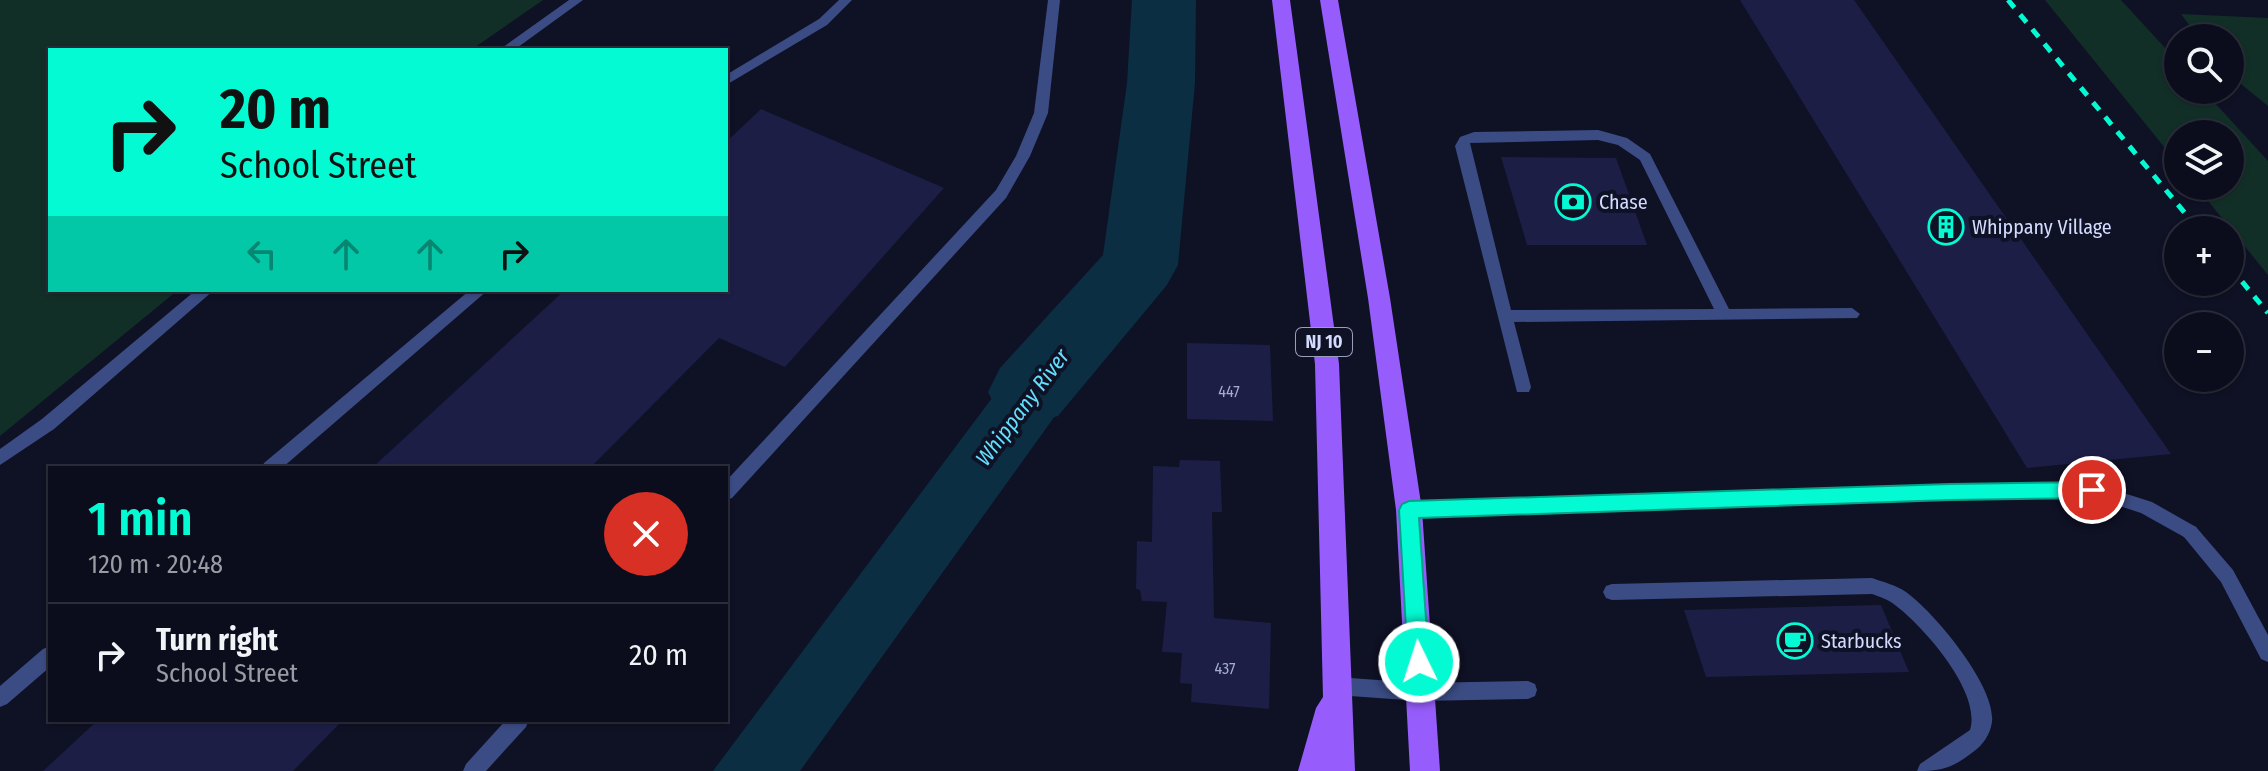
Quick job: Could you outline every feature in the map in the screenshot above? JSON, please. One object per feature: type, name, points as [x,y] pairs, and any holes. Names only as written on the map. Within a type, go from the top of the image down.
[{"type":"main road","name":"NJ 10","points":[[1281,0],[1327,364],[1340,771]]},
{"type":"main road","points":[[1330,0],[1379,298],[1409,510],[1425,771]]},
{"type":"main road","points":[[1313,771],[1336,686]]},
{"type":"street","points":[[508,48],[577,0]]},
{"type":"street","points":[[728,80],[823,22],[846,0]]},
{"type":"street","points":[[728,491],[1001,194],[1023,156],[1041,113],[1054,0]]},
{"type":"street","points":[[1523,387],[1462,146],[1465,140],[1474,137],[1598,135],[1622,141],[1645,157],[1725,315]]},
{"type":"street","points":[[0,458],[48,424],[204,292]]},
{"type":"street","points":[[272,466],[478,292]]},
{"type":"street","points":[[1506,316],[1852,314]]},
{"type":"street","points":[[1409,510],[1934,492],[2092,490],[2146,507],[2190,532],[2227,576],[2268,653]]},
{"type":"street","points":[[1612,592],[1872,586],[1898,596],[1926,622],[1961,664],[1975,693],[1982,719],[1978,735],[1927,771]]},
{"type":"street","points":[[0,698],[48,657]]},
{"type":"street","points":[[1336,686],[1420,692],[1528,690]]},
{"type":"street","points":[[473,771],[517,722]]},
{"type":"green space","points":[[0,0],[543,0],[474,48],[48,48],[48,292],[176,292],[0,436]]},
{"type":"green space","points":[[2045,0],[2121,0],[2164,47],[2164,104],[2216,104],[2230,120],[2164,120],[2164,147]]},
{"type":"green space","points":[[2181,14],[2268,18],[2268,106],[2244,86],[2244,24],[2188,24]]},
{"type":"green space","points":[[2244,135],[2268,161],[2268,275],[2244,245],[2244,216],[2220,216],[2207,200],[2244,200]]},
{"type":"water","points":[[1072,291],[1126,317],[800,771],[713,771]]},
{"type":"building","name":"Whippany Village","points":[[1740,0],[1854,0],[2171,454],[2027,468]]},
{"type":"building","points":[[761,109],[944,188],[785,367],[719,338],[592,466],[374,466],[563,292],[728,292],[728,140]]},
{"type":"building","name":"Chase","points":[[1501,157],[1616,158],[1647,245],[1527,245]]},
{"type":"building","points":[[1187,343],[1270,345],[1273,421],[1187,419]]},
{"type":"building","points":[[1180,460],[1220,461],[1222,512],[1212,512],[1214,618],[1271,623],[1269,709],[1191,702],[1192,684],[1180,683],[1182,653],[1162,652],[1167,602],[1142,601],[1140,590],[1136,589],[1137,541],[1152,542],[1153,466],[1179,467]]},
{"type":"building","name":"Starbucks","points":[[1881,605],[1909,672],[1706,677],[1684,610]]},
{"type":"building","points":[[96,722],[341,722],[293,771],[43,771]]},
{"type":"waterway","name":"Whippany River","points":[[1029,392],[1140,265],[1161,83],[1164,0]]},
{"type":"railway","points":[[2008,0],[2187,216]]},
{"type":"railway","points":[[2244,284],[2268,313]]},
{"type":"place","name":"Chase","points":[[1573,202]]},
{"type":"place","name":"Whippany Village","points":[[1946,227]]},
{"type":"place","name":"Starbucks","points":[[1795,641]]},
{"type":"route","points":[[1419,662],[1409,510],[2092,490]]}]
